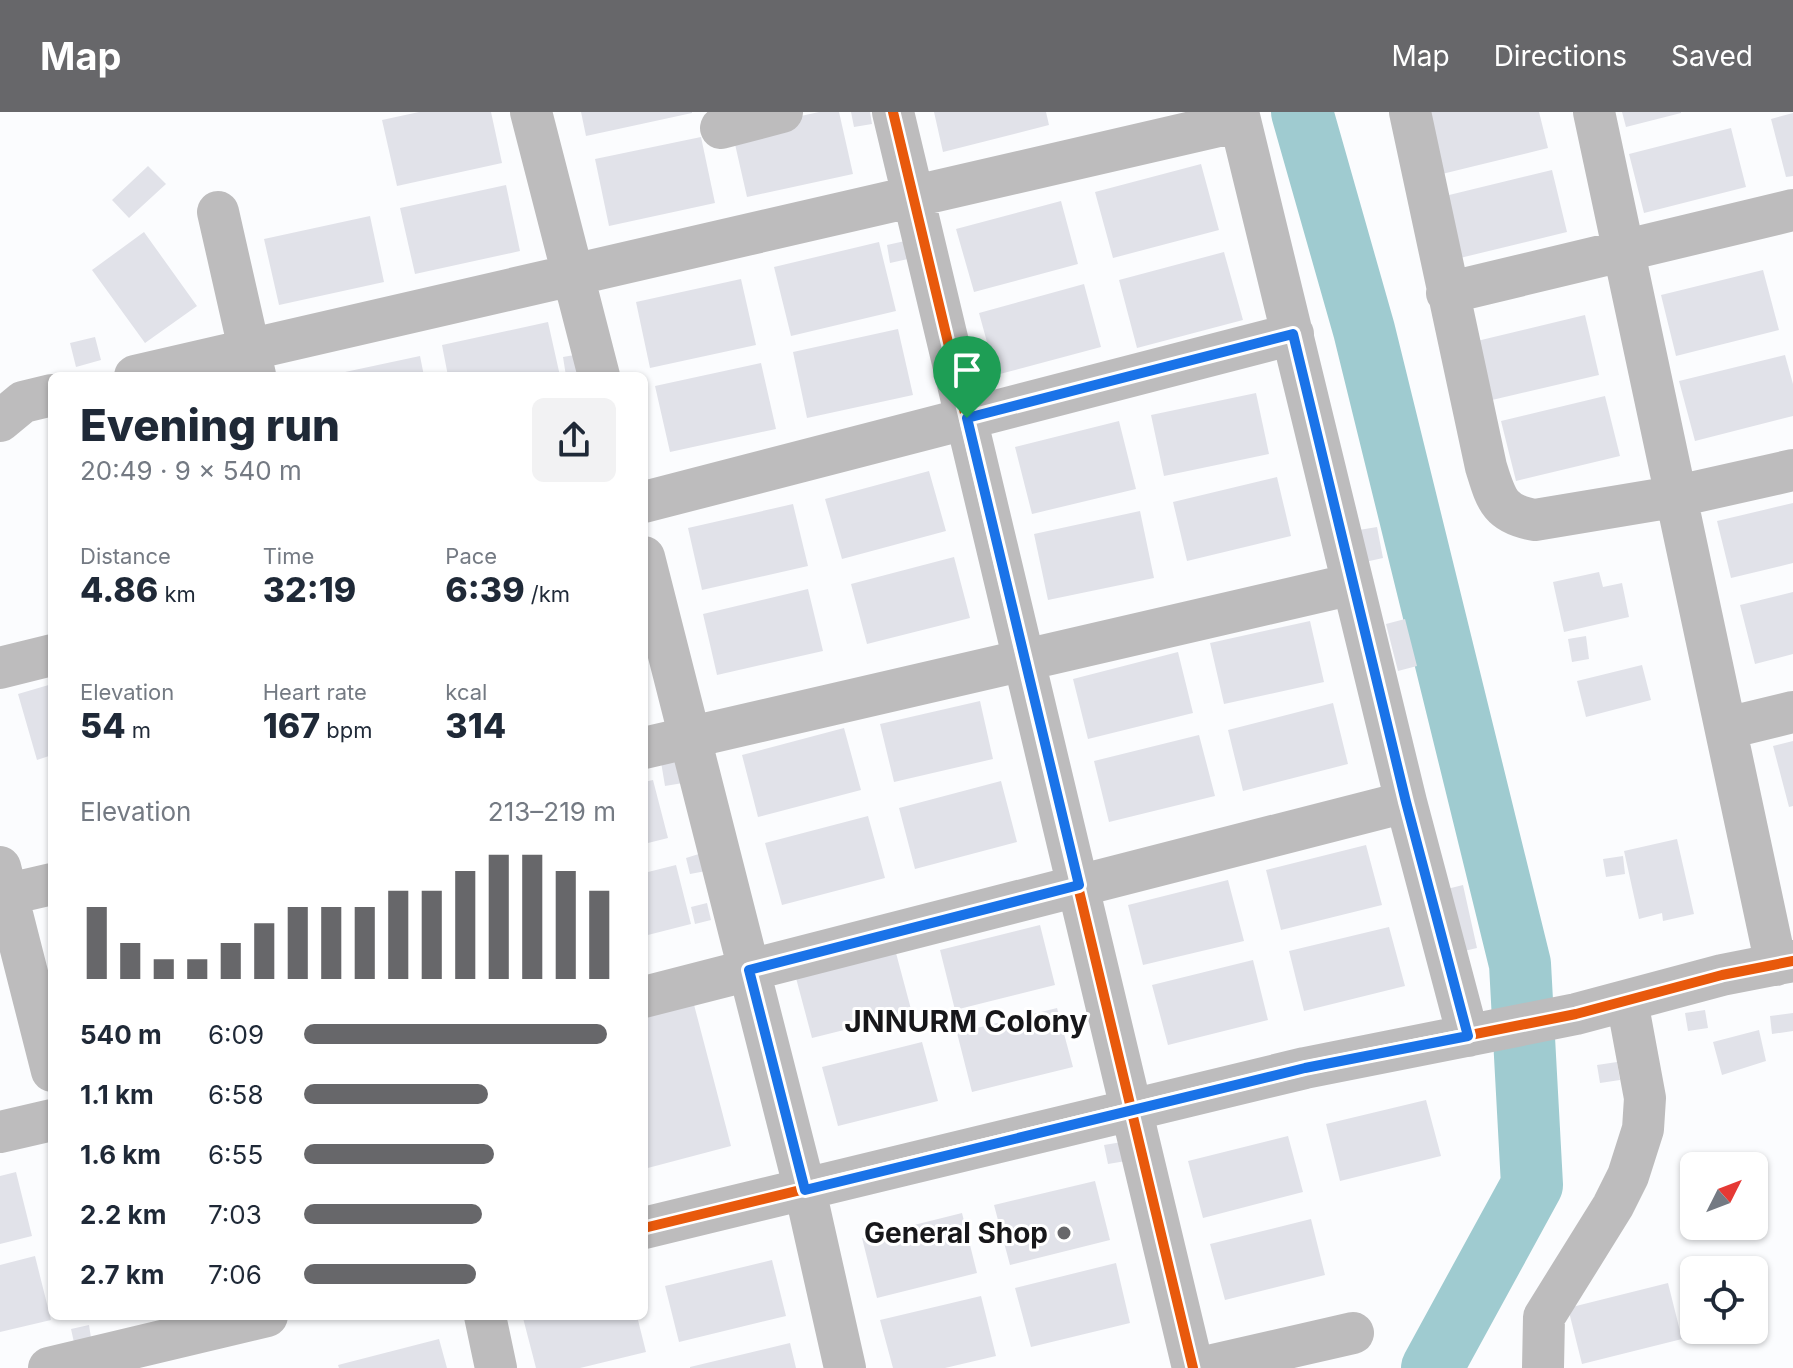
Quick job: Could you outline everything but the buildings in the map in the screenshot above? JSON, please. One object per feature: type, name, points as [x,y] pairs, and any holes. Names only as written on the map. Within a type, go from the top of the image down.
[{"type":"street","points":[[531,112],[598,372]]},
{"type":"street","points":[[721,128],[782,112]]},
{"type":"street","points":[[893,112],[1193,1368]]},
{"type":"street","points":[[1410,112],[1486,467],[1495,498],[1512,516],[1535,520],[1673,497],[1793,470]]},
{"type":"street","points":[[648,1227],[1305,1068],[1576,1014],[1784,963],[1673,497],[1594,112]]},
{"type":"street","points":[[171,372],[253,363],[574,275],[1239,116],[1406,802],[1484,1033]]},
{"type":"street","points":[[1447,293],[1793,210]]},
{"type":"street","points":[[218,212],[253,363]]},
{"type":"street","points":[[648,501],[1293,334]]},
{"type":"street","points":[[0,421],[23,402],[48,396]]},
{"type":"street","points":[[648,573],[805,1190],[845,1368]]},
{"type":"street","points":[[648,747],[1353,584]]},
{"type":"street","points":[[0,668],[48,656]]},
{"type":"street","points":[[1727,728],[1793,712]]},
{"type":"street","points":[[648,996],[1406,802]]},
{"type":"street","points":[[48,884],[2,886],[48,1056]]},
{"type":"street","points":[[1543,1368],[1544,1317],[1613,1206],[1628,1176],[1643,1129],[1645,1098],[1627,1001]]},
{"type":"street","points":[[0,1132],[48,1121]]},
{"type":"street","points":[[49,1368],[117,1344],[246,1320]]},
{"type":"street","points":[[486,1320],[496,1368]]},
{"type":"street","points":[[1200,1368],[1353,1333]]},
{"type":"waterway","points":[[1302,112],[1364,330],[1520,964],[1532,1185],[1432,1368]]},
{"type":"cycle path","points":[[893,112],[1193,1368]]},
{"type":"cycle path","points":[[648,1227],[1305,1068],[1576,1014],[1722,975],[1793,961]]},
{"type":"place","name":"General Shop","points":[[1064,1233]]},
{"type":"district","name":"JNNURM Colony","points":[[966,1022]]},
{"type":"route","points":[[1293,334],[1406,802],[1468,1036],[1305,1068],[805,1190],[749,970],[1079,885],[967,418],[1293,334]]}]
